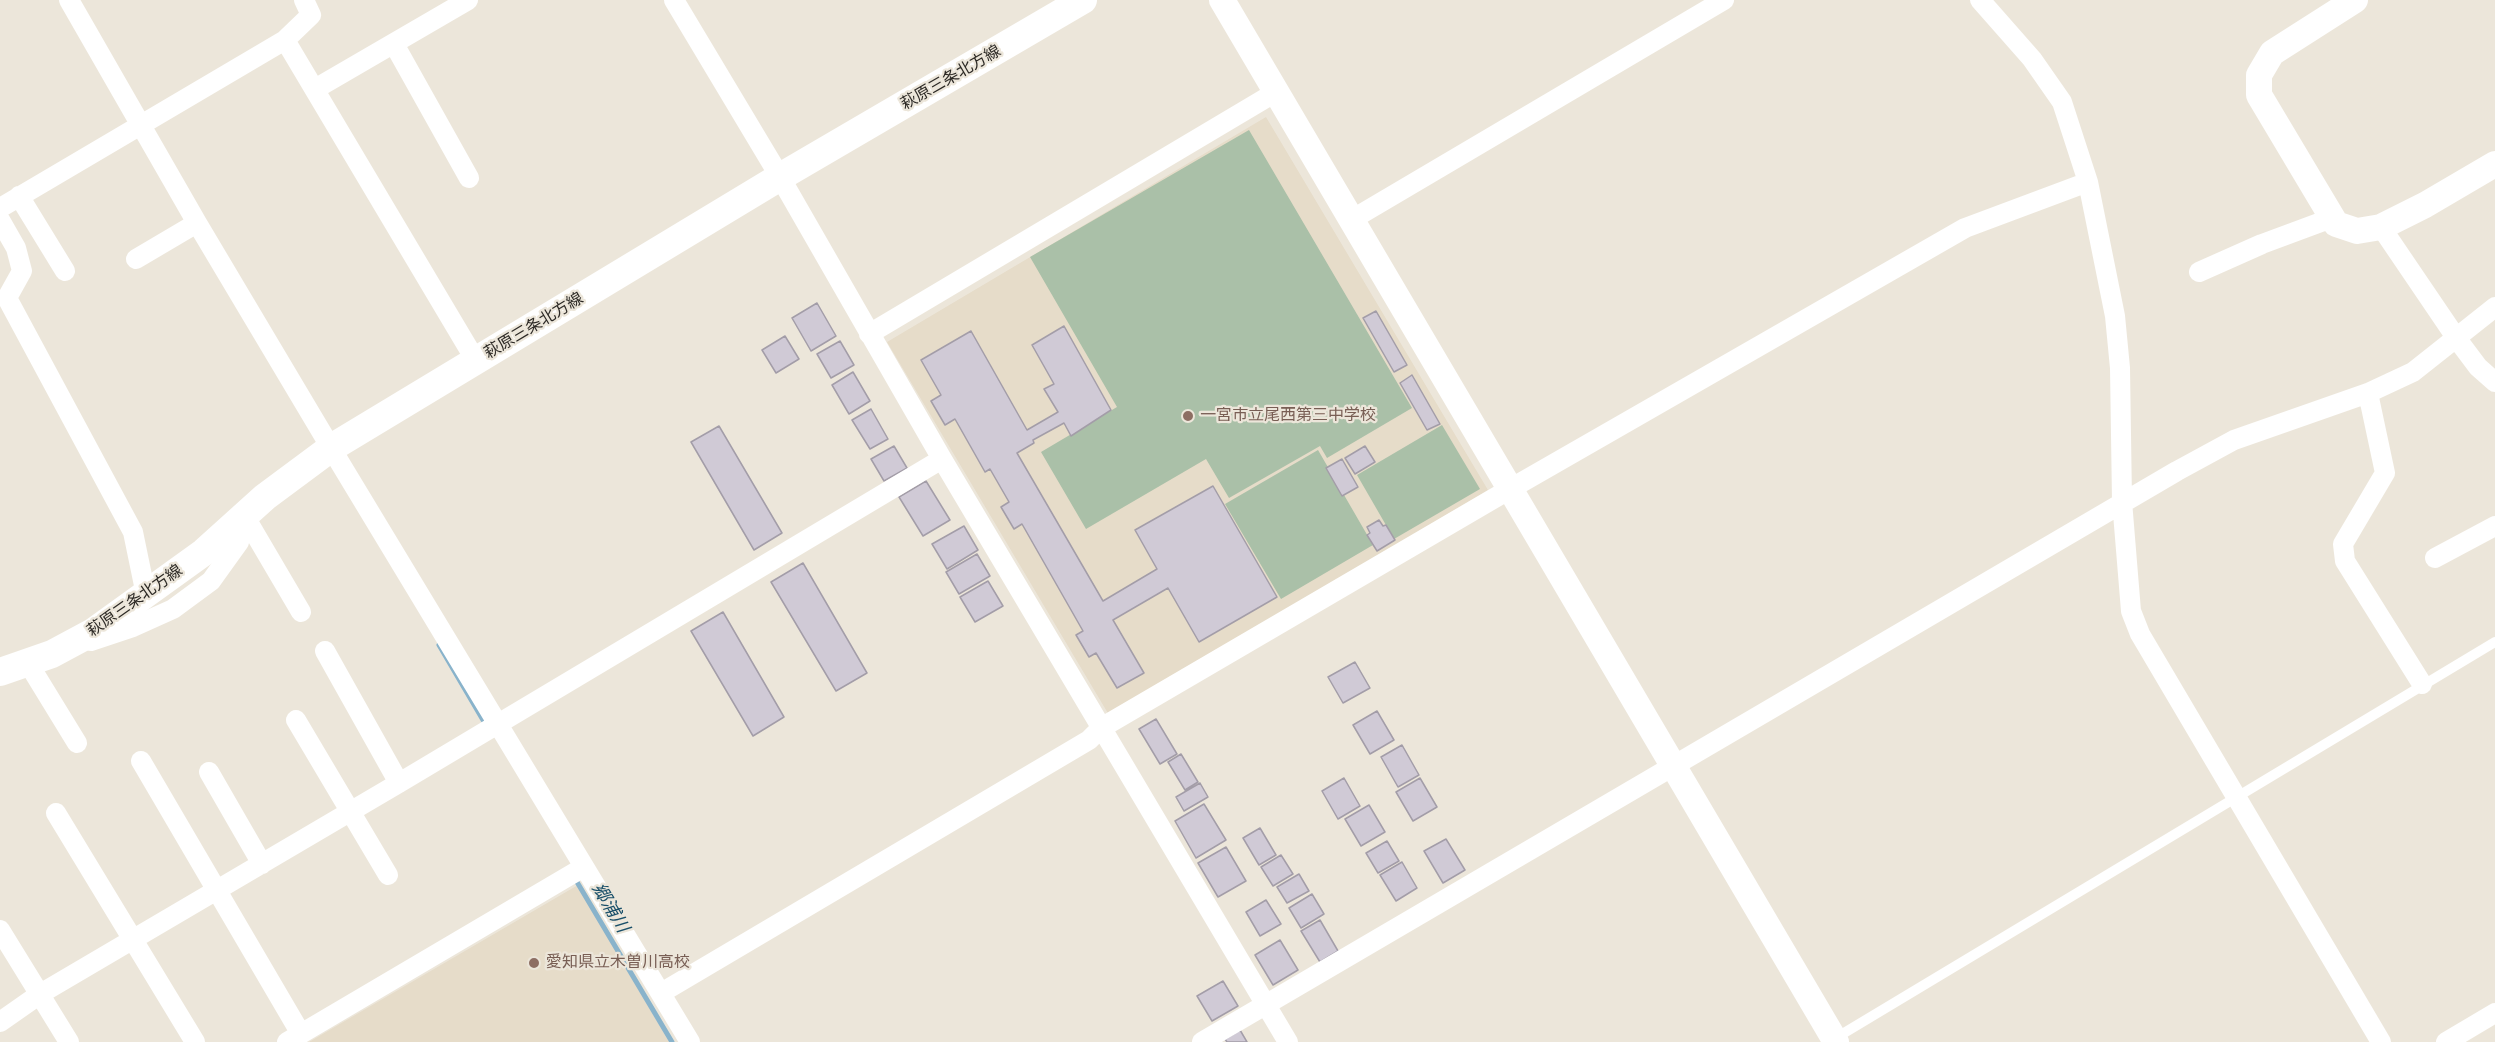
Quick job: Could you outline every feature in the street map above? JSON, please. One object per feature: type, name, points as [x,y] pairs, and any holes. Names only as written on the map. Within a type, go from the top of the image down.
[{"type":"main road","name":"萩原三条北方線","points":[[0,672],[40,659],[93,632],[204,552],[265,497],[331,448],[780,177],[1083,0]]},
{"type":"street","points":[[69,0],[197,223],[331,448],[690,1042]]},
{"type":"street","points":[[0,208],[285,40],[311,15],[304,0]]},
{"type":"street","points":[[315,89],[468,0]]},
{"type":"street","points":[[674,0],[780,177],[942,459],[1288,1042]]},
{"type":"street","points":[[1222,0],[1833,1041]]},
{"type":"street","points":[[1980,0],[2032,60],[2062,102],[2088,182],[2115,316],[2120,368],[2122,501],[2131,611],[2134,619],[2140,634],[2381,1042]]},
{"type":"street","points":[[2355,0],[2272,53],[2259,75],[2259,95],[2336,224],[2357,231],[2381,227],[2425,205],[2495,164]]},
{"type":"street","points":[[1352,220],[1717,2]]},
{"type":"street","points":[[285,40],[476,361]]},
{"type":"street","points":[[394,44],[469,178]]},
{"type":"street","points":[[869,334],[1276,92]]},
{"type":"street","points":[[661,993],[1089,740],[1101,728],[1510,489],[1965,228],[2088,182]]},
{"type":"street","points":[[20,196],[65,271]]},
{"type":"street","points":[[2199,272],[2262,244],[2332,218]]},
{"type":"street","points":[[0,220],[16,248],[22,271],[7,298],[133,532],[146,595]]},
{"type":"street","points":[[136,259],[197,223]]},
{"type":"street","points":[[2381,227],[2457,339],[2478,367],[2495,382]]},
{"type":"street","points":[[1202,1042],[2122,501],[2234,440],[2368,393],[2413,372],[2495,307]]},
{"type":"street","points":[[2368,393],[2385,473],[2343,544],[2345,561],[2422,684]]},
{"type":"street","points":[[0,1022],[40,994],[219,890],[942,459]]},
{"type":"street","points":[[244,515],[301,612]]},
{"type":"street","points":[[76,742],[40,659],[133,627],[173,609],[211,581],[239,542],[244,515]]},
{"type":"street","points":[[2435,558],[2495,526]]},
{"type":"street","points":[[325,651],[399,783]]},
{"type":"street","points":[[296,720],[388,875]]},
{"type":"street","points":[[141,760],[219,890],[294,1038],[584,867]]},
{"type":"street","points":[[209,772],[262,864]]},
{"type":"street","points":[[56,813],[195,1042]]},
{"type":"street","points":[[0,930],[69,1042]]},
{"type":"street","points":[[2446,1042],[2495,1013]]},
{"type":"lane","points":[[1833,1041],[2235,796],[2495,642]]},
{"type":"shaded area","name":"一宮市立尾西第三中学校","points":[[1266,117],[1488,490],[1109,715],[887,342]]},
{"type":"shaded area","name":"愛知県立木曽川高校","points":[[578,885],[669,1042],[309,1042]]},
{"type":"green space","points":[[1249,130],[1412,408],[1327,458],[1320,446],[1229,498],[1206,459],[1086,529],[1041,452],[1117,407],[1030,257]]},
{"type":"green space","points":[[1442,425],[1480,489],[1394,539],[1357,475]]},
{"type":"green space","points":[[1318,450],[1373,545],[1281,599],[1225,504]]},
{"type":"building","points":[[817,303],[836,336],[811,351],[792,318]]},
{"type":"building","points":[[1376,311],[1407,365],[1394,372],[1363,318]]},
{"type":"building","points":[[1064,326],[1111,410],[1071,436],[1064,423],[1033,440],[1034,443],[1017,453],[1103,601],[1157,569],[1135,530],[1213,486],[1277,597],[1199,642],[1168,588],[1113,620],[1144,673],[1117,688],[1096,653],[1089,657],[1076,635],[1083,631],[1022,524],[1014,529],[1001,507],[1009,502],[990,469],[985,472],[955,419],[945,425],[931,401],[941,395],[921,360],[971,331],[1027,430],[1058,412],[1044,389],[1054,384],[1032,345]]},
{"type":"building","points":[[785,336],[799,359],[776,373],[762,350]]},
{"type":"building","points":[[840,341],[854,365],[831,378],[817,354]]},
{"type":"building","points":[[853,372],[870,401],[849,414],[832,385]]},
{"type":"building","points":[[1412,375],[1440,424],[1427,430],[1400,383]]},
{"type":"building","points":[[871,409],[888,439],[870,449],[852,420]]},
{"type":"building","points":[[719,426],[782,533],[754,550],[691,442]]},
{"type":"building","points":[[894,446],[907,468],[884,481],[871,459]]},
{"type":"building","points":[[1365,446],[1375,462],[1355,474],[1345,458]]},
{"type":"building","points":[[1342,459],[1358,487],[1342,496],[1326,468]]},
{"type":"building","points":[[926,481],[950,520],[923,536],[899,497]]},
{"type":"building","points":[[1379,520],[1383,526],[1386,525],[1395,540],[1377,551],[1367,535],[1370,533],[1367,527]]},
{"type":"building","points":[[964,526],[978,550],[947,569],[932,544]]},
{"type":"building","points":[[977,554],[990,576],[959,594],[946,572]]},
{"type":"building","points":[[803,563],[867,673],[836,691],[771,582]]},
{"type":"building","points":[[988,581],[1003,606],[975,622],[960,597]]},
{"type":"building","points":[[723,612],[784,717],[753,736],[691,631]]},
{"type":"building","points":[[1355,662],[1370,688],[1343,703],[1328,677]]},
{"type":"building","points":[[1377,711],[1394,740],[1370,754],[1353,725]]},
{"type":"building","points":[[1156,719],[1177,754],[1160,764],[1139,729]]},
{"type":"building","points":[[1402,745],[1419,775],[1398,787],[1381,757]]},
{"type":"building","points":[[1181,754],[1198,782],[1185,790],[1168,762]]},
{"type":"building","points":[[1344,778],[1360,806],[1338,819],[1322,791]]},
{"type":"building","points":[[1420,778],[1437,807],[1413,821],[1396,792]]},
{"type":"building","points":[[1200,783],[1208,797],[1184,811],[1176,797]]},
{"type":"building","points":[[1204,804],[1226,840],[1196,858],[1175,821]]},
{"type":"building","points":[[1369,805],[1385,832],[1361,846],[1345,819]]},
{"type":"building","points":[[1260,828],[1276,855],[1259,865],[1243,838]]},
{"type":"building","points":[[1446,839],[1465,870],[1443,883],[1424,851]]},
{"type":"building","points":[[1387,841],[1399,861],[1378,873],[1366,853]]},
{"type":"building","points":[[1226,847],[1246,881],[1218,897],[1198,863]]},
{"type":"building","points":[[1281,855],[1293,874],[1273,886],[1261,867]]},
{"type":"building","points":[[1402,862],[1417,888],[1396,901],[1380,875]]},
{"type":"building","points":[[1299,874],[1309,891],[1287,903],[1277,887]]},
{"type":"building","points":[[1312,894],[1324,914],[1301,928],[1289,908]]},
{"type":"building","points":[[1266,900],[1281,924],[1260,936],[1246,912]]},
{"type":"building","points":[[1320,920],[1338,951],[1320,962],[1301,931]]},
{"type":"building","points":[[1280,940],[1298,970],[1273,985],[1255,955]]},
{"type":"building","points":[[1223,981],[1238,1006],[1212,1021],[1197,996]]},
{"type":"building","points":[[1240,1030],[1247,1042],[1227,1042],[1225,1039]]},
{"type":"waterway","name":"郷浦川","points":[[439,645],[483,720]]},
{"type":"waterway","name":"郷浦川","points":[[577,882],[672,1042]]},
{"type":"place","name":"一宮市立尾西第三中学校","points":[[1188,416]]},
{"type":"place","name":"愛知県立木曽川高校","points":[[534,963]]}]
